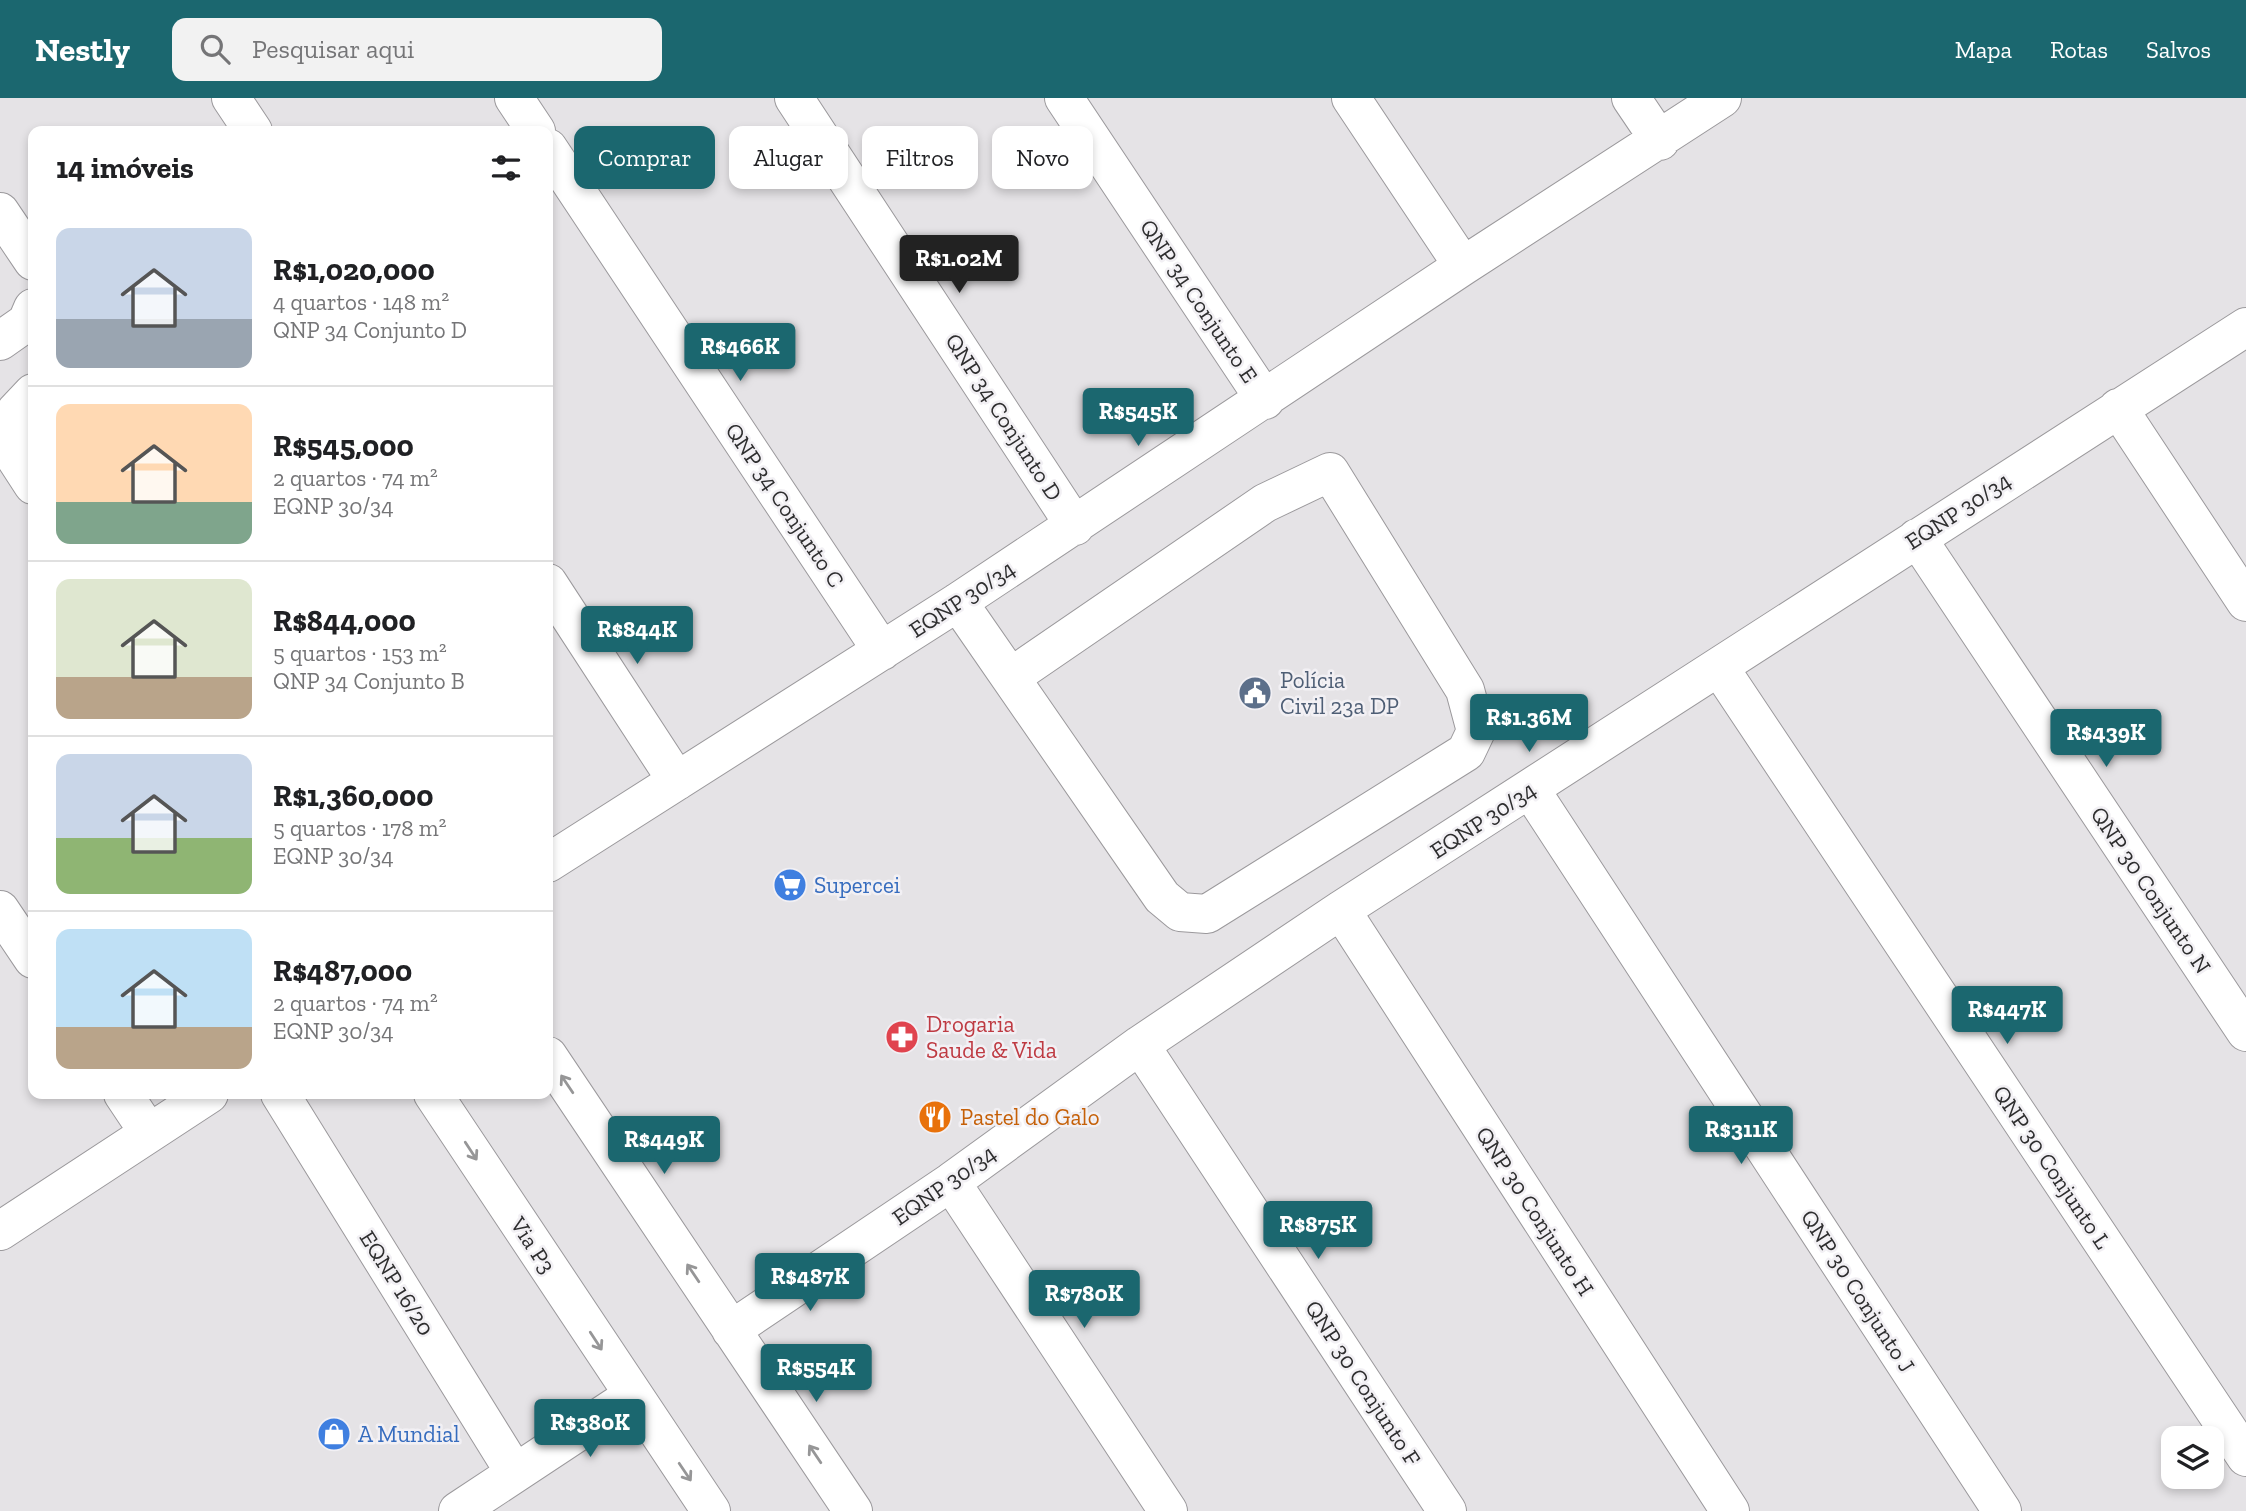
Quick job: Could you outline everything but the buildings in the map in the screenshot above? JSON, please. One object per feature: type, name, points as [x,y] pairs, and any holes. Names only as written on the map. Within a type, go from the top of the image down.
[{"type":"street","points":[[231,98],[250,126]]},
{"type":"street","points":[[514,98],[533,126]]},
{"type":"street","name":"QNP 34 Conjunto D","points":[[794,98],[1075,526]]},
{"type":"street","name":"QNP 34 Conjunto E","points":[[1064,98],[1265,400]]},
{"type":"street","points":[[1351,98],[1462,266]]},
{"type":"street","points":[[1631,98],[1660,141]]},
{"type":"street","name":"EQNP 30/34","points":[[553,860],[1075,526],[1462,266],[1660,141],[1722,98]]},
{"type":"street","name":"QNP 34 Conjunto C","points":[[553,156],[882,651]]},
{"type":"street","points":[[0,212],[28,254]]},
{"type":"street","points":[[0,341],[28,320]]},
{"type":"street","name":"EQNP 30/34","points":[[731,1330],[951,1182],[1140,1045],[1341,910],[2246,327]]},
{"type":"street","points":[[28,398],[16,411],[6,444],[28,477]]},
{"type":"street","points":[[2119,408],[2246,603]]},
{"type":"street","points":[[958,602],[1162,897],[1180,912],[1207,914],[1466,752],[1476,731],[1465,690],[1330,472],[1265,503],[1011,677]]},
{"type":"street","name":"QNP 30 Conjunto N","points":[[1917,538],[2246,1032]]},
{"type":"street","points":[[553,591],[677,781]]},
{"type":"street","name":"QNP 30 Conjunto L","points":[[1719,667],[2246,1457]]},
{"type":"street","name":"QNP 30 Conjunto J","points":[[1530,789],[2002,1511]]},
{"type":"street","points":[[0,910],[28,952]]},
{"type":"street","name":"QNP 30 Conjunto H","points":[[1341,910],[1730,1511]]},
{"type":"street","name":"QNP 30 Conjunto F","points":[[1140,1045],[1447,1511]]},
{"type":"street","points":[[553,1063],[853,1511]]},
{"type":"street","points":[[126,1099],[149,1133]]},
{"type":"street","points":[[0,1231],[201,1099]]},
{"type":"street","name":"EQNP 16/20","points":[[283,1099],[514,1473]]},
{"type":"street","name":"Via P3","points":[[436,1099],[711,1511]]},
{"type":"street","points":[[951,1182],[1168,1511]]},
{"type":"street","points":[[458,1511],[632,1396]]},
{"type":"place","name":"Polícia Civil 23a DP","points":[[1255,693]]},
{"type":"place","name":"Supercei","points":[[790,885]]},
{"type":"place","name":"Drogaria Saude & Vida","points":[[902,1037]]},
{"type":"place","name":"Pastel do Galo","points":[[935,1117]]},
{"type":"place","name":"A Mundial","points":[[334,1434]]}]
